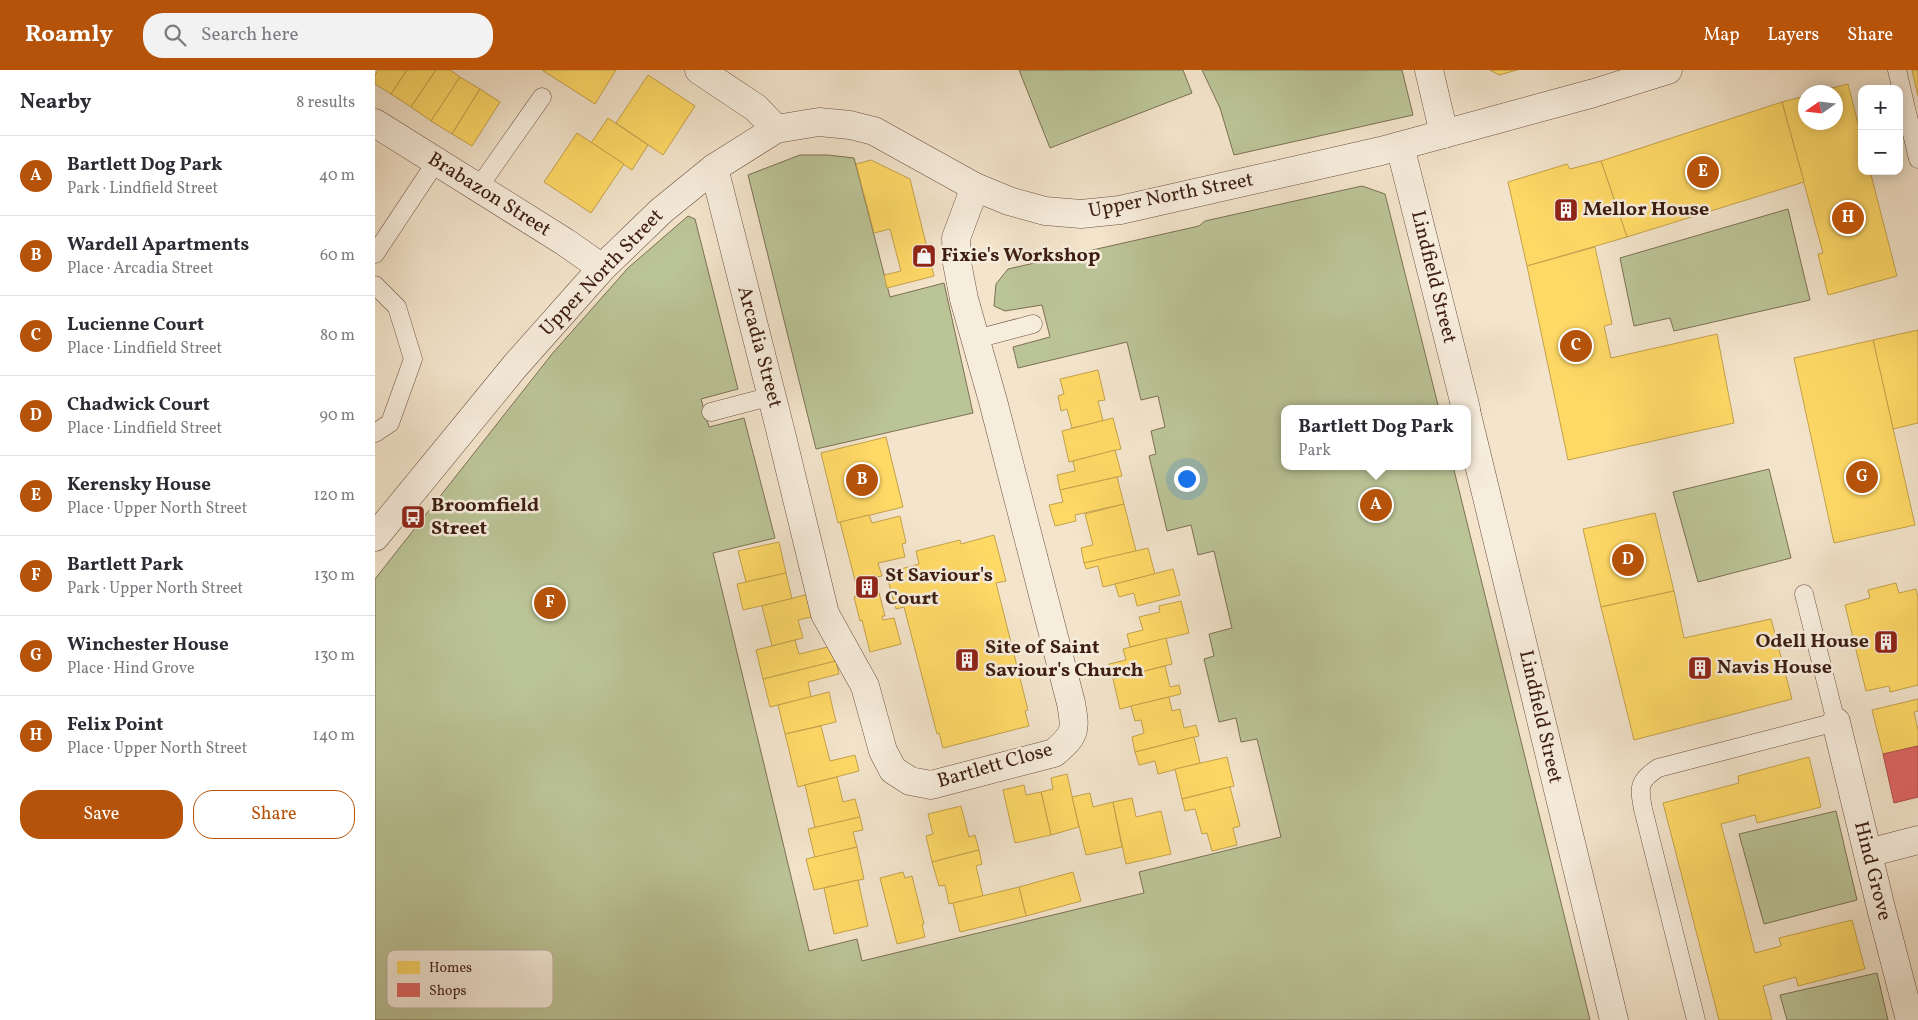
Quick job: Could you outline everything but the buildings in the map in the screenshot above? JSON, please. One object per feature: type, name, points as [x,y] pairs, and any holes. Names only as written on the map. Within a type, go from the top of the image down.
[{"type":"street","points":[[699,70],[756,108],[776,129]]},
{"type":"street","points":[[1429,70],[1444,134]]},
{"type":"street","name":"Upper North Street","points":[[375,537],[515,366],[602,268],[661,211],[714,168],[776,129],[819,122],[850,125],[874,131],[975,187],[1009,201],[1045,211],[1081,214],[1120,210],[1400,146],[1669,70]]},
{"type":"street","name":"Brabazon Street","points":[[375,123],[565,242],[602,268]]},
{"type":"street","name":"Lindfield Street","points":[[1400,146],[1465,405]]},
{"type":"street","name":"Arcadia Street","points":[[714,168],[803,526]]},
{"type":"street","name":"Bartlett Close","points":[[803,526],[825,614],[865,686],[883,751],[893,770],[910,781],[931,785],[1054,753],[1070,739],[1074,724],[1071,703],[957,263],[956,238],[975,187]]},
{"type":"street","name":"Lindfield Street","points":[[1471,431],[1614,1020]]},
{"type":"street","name":"Hind Grove","points":[[1836,722],[1910,1020]]},
{"type":"street","points":[[1868,853],[1918,840]]},
{"type":"lane","points":[[1897,70],[1918,159]]},
{"type":"lane","points":[[478,188],[542,97]]},
{"type":"lane","points":[[375,254],[436,162]]},
{"type":"lane","points":[[375,286],[397,307],[413,359],[390,424],[375,433]]},
{"type":"lane","points":[[976,339],[1033,324]]},
{"type":"lane","points":[[711,412],[772,396]]},
{"type":"lane","points":[[1696,1020],[1640,791],[1645,776],[1658,768],[1836,722],[1804,594]]},
{"type":"green space","points":[[1019,70],[1183,70],[1192,93],[1050,148]]},
{"type":"green space","points":[[1202,70],[1402,70],[1413,115],[1234,155],[1220,108]]},
{"type":"green space","points":[[800,155],[828,155],[854,158],[890,297],[944,283],[973,413],[816,449],[748,175]]},
{"type":"green space","points":[[1362,186],[1385,194],[1438,405],[1281,405],[1281,470],[1454,470],[1590,1020],[375,1020],[375,579],[552,354],[628,268],[688,216],[695,219],[738,389],[701,399],[709,427],[744,418],[775,538],[713,553],[809,951],[857,939],[862,961],[1144,893],[1139,872],[1281,837],[1257,739],[1241,742],[1236,718],[1219,722],[1204,659],[1214,656],[1209,634],[1232,628],[1214,551],[1198,555],[1191,525],[1167,531],[1149,456],[1156,454],[1151,431],[1165,427],[1158,396],[1141,400],[1127,342],[1018,368],[1013,347],[1050,337],[1042,305],[1005,311],[994,306],[996,284],[1008,269],[1199,226],[1205,221]]},
{"type":"green space","points":[[1788,209],[1810,300],[1674,331],[1670,318],[1634,326],[1620,258]]},
{"type":"green space","points":[[1769,469],[1791,558],[1698,582],[1673,492]]},
{"type":"green space","points":[[1836,811],[1857,900],[1764,924],[1739,834]]},
{"type":"green space","points":[[1877,973],[1888,1020],[1787,1020],[1780,995]]},
{"type":"place","name":"Kerensky House","points":[[1703,172]]},
{"type":"place","name":"Mellor House","points":[[1566,210]]},
{"type":"place","name":"Felix Point","points":[[1848,218]]},
{"type":"place","name":"Fixie's Workshop","points":[[924,256]]},
{"type":"place","name":"Lucienne Court","points":[[1576,346]]},
{"type":"place","name":"Winchester House","points":[[1862,477]]},
{"type":"place","name":"Wardell Apartments","points":[[862,480]]},
{"type":"place","name":"Bartlett Dog Park","points":[[1376,505]]},
{"type":"place","name":"Broomfield Street","points":[[413,517]]},
{"type":"place","name":"Chadwick Court","points":[[1628,560]]},
{"type":"place","name":"St Saviour's Court","points":[[867,587]]},
{"type":"place","name":"Bartlett Park","points":[[550,603]]},
{"type":"place","name":"Odell House","points":[[1886,642]]},
{"type":"place","name":"Site of Saint Saviour's Church","points":[[967,660]]},
{"type":"place","name":"Navis House","points":[[1700,668]]}]
